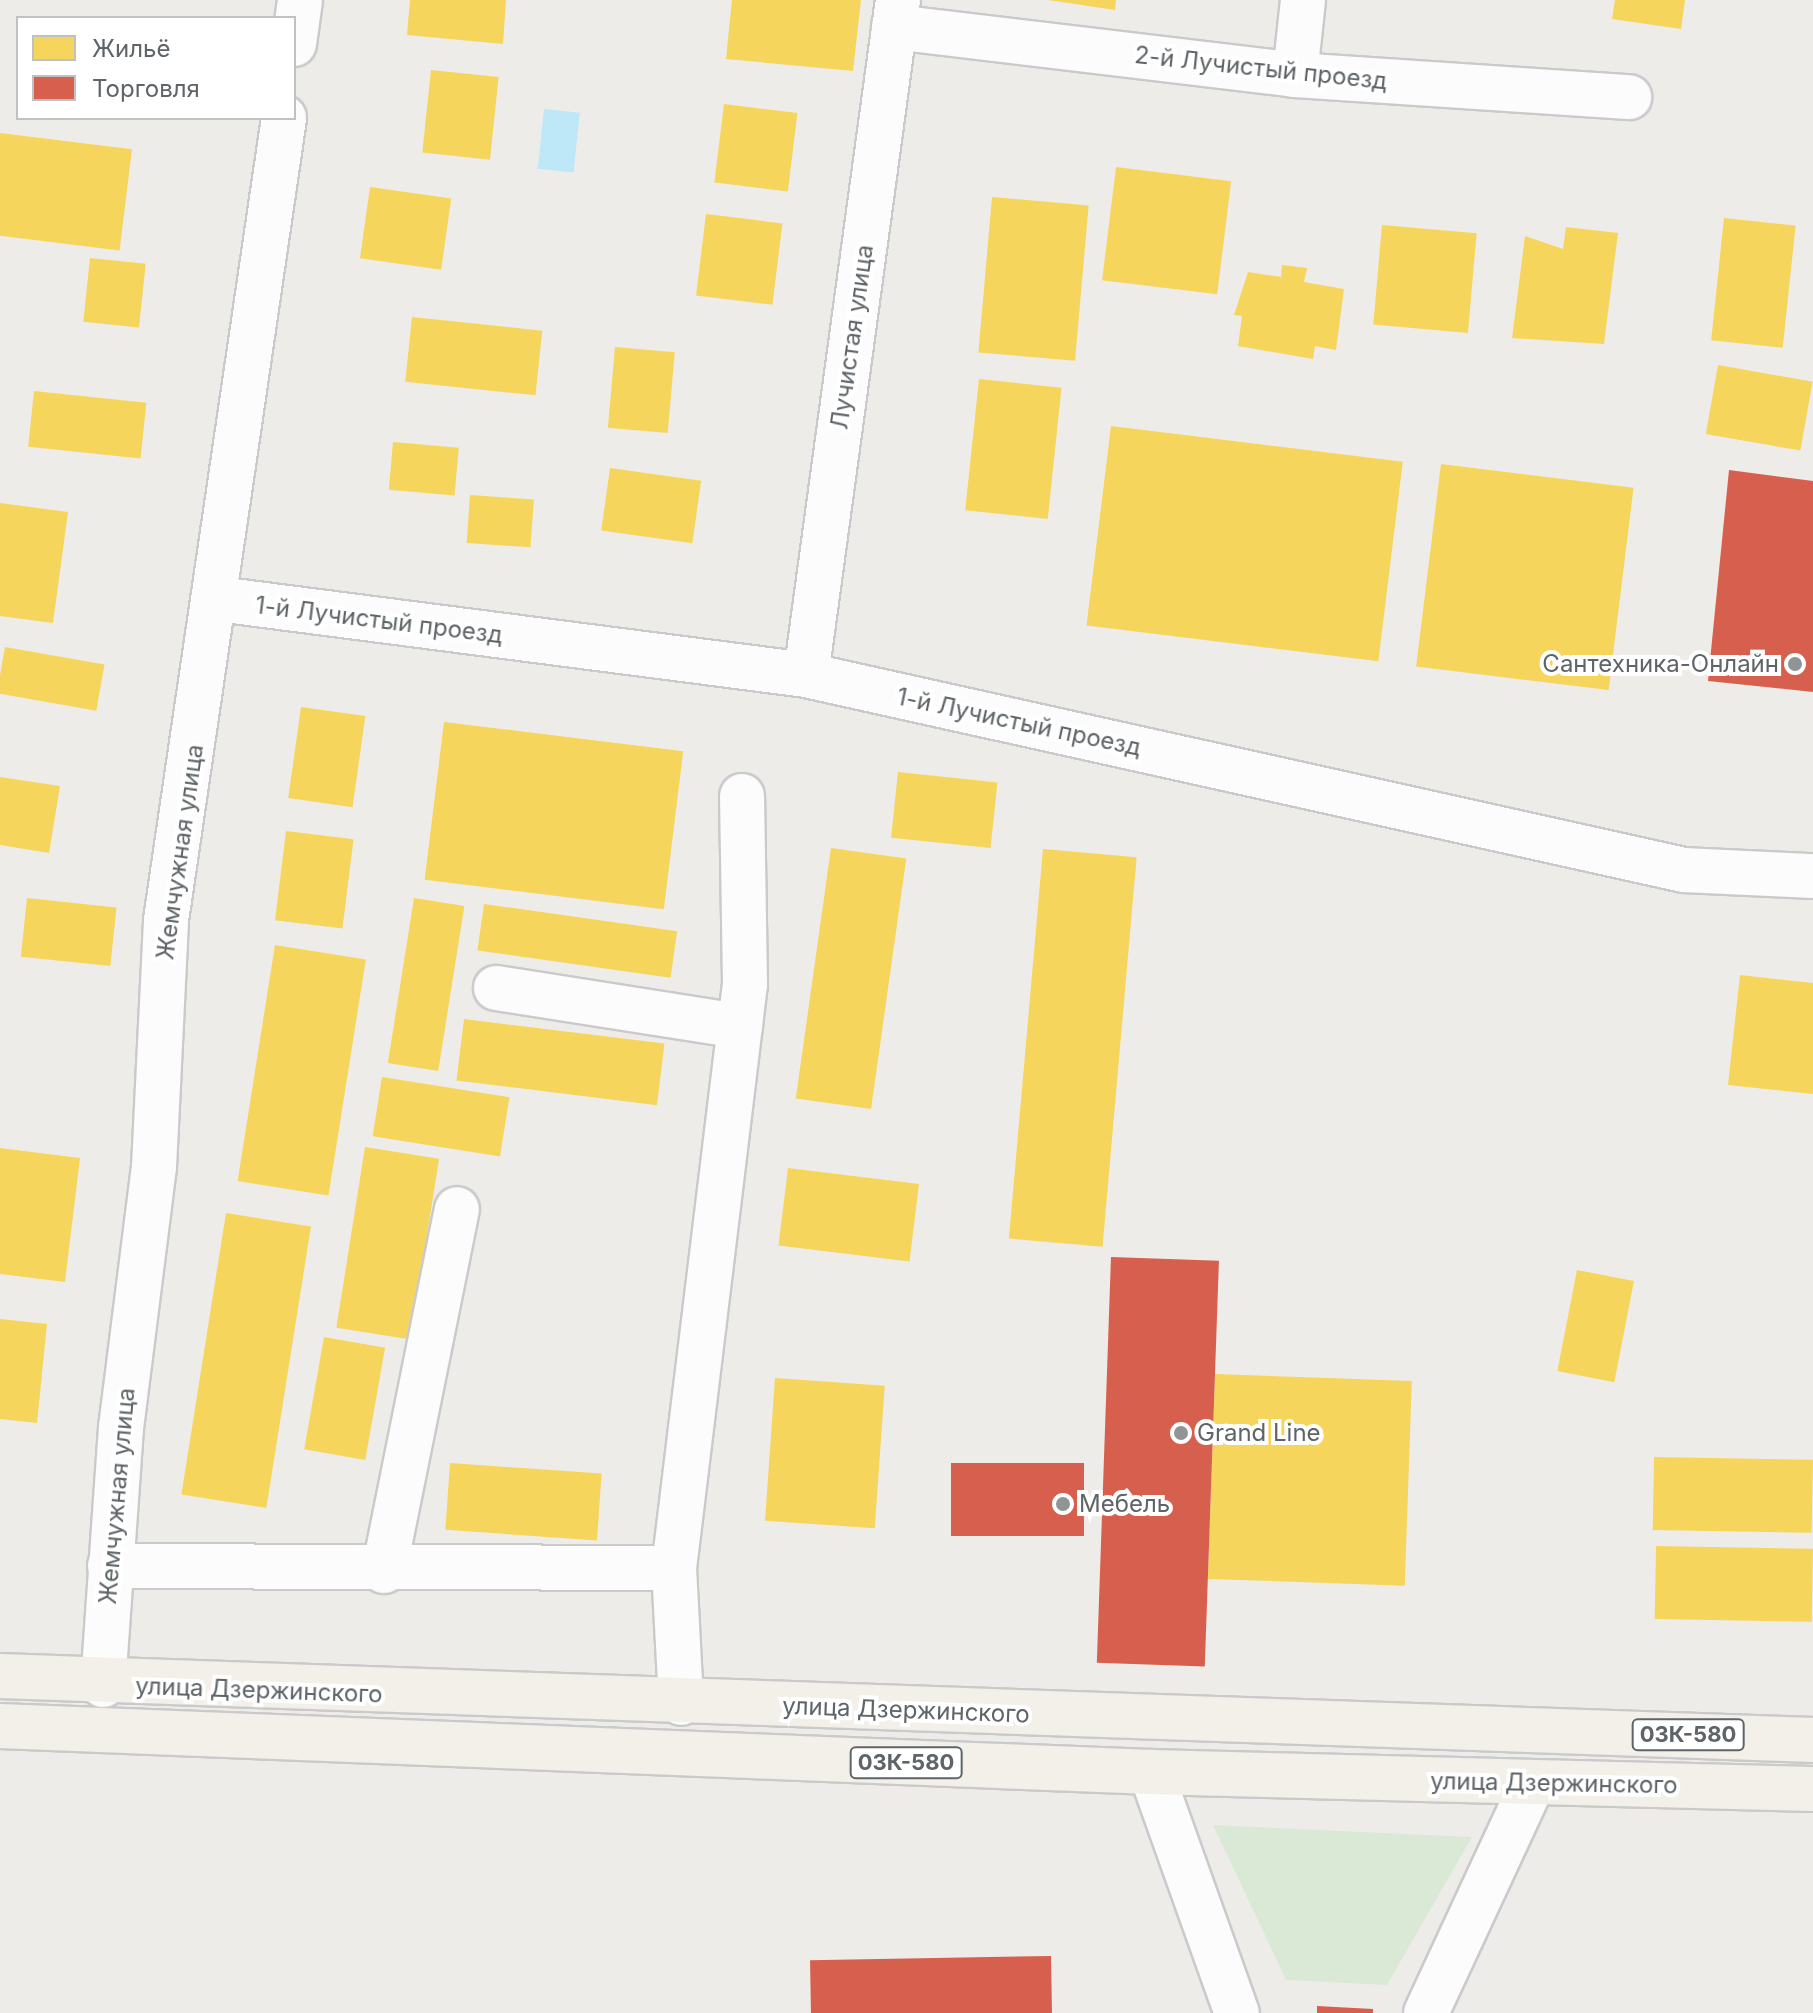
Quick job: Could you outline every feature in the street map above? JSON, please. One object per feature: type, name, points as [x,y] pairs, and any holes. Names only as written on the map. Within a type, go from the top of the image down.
[{"type":"main road","name":"улица Дзержинского","points":[[0,1676],[103,1685],[1813,1740]]},
{"type":"main road","name":"улица Дзержинского","points":[[0,1726],[1151,1772],[1813,1789]]},
{"type":"street","points":[[296,29],[300,0]]},
{"type":"street","points":[[1295,75],[1303,0]]},
{"type":"street","name":"2-й Лучистый проезд","points":[[896,13],[1295,75],[1629,97]]},
{"type":"street","name":"Лучистая улица","points":[[806,675],[896,13]]},
{"type":"street","name":"Жемчужная улица","points":[[103,1685],[110,1566],[154,1167],[166,920],[218,599],[284,120]]},
{"type":"street","name":"1-й Лучистый проезд","points":[[218,599],[806,675],[1684,870],[1813,876]]},
{"type":"street","points":[[681,1703],[674,1568],[740,1026],[742,796]]},
{"type":"street","points":[[496,988],[740,1026]]},
{"type":"street","points":[[384,1571],[457,1209]]},
{"type":"street","points":[[110,1566],[384,1571],[674,1568]]},
{"type":"street","points":[[1151,1772],[1237,2013]]},
{"type":"street","points":[[1426,2013],[1533,1783]]},
{"type":"green space","points":[[1213,1825],[1472,1837],[1387,1985],[1286,1980]]},
{"type":"water","points":[[544,109],[580,113],[574,172],[538,169]]},
{"type":"building: Жильё","points":[[410,0],[506,0],[503,44],[407,35]]},
{"type":"building: Жильё","points":[[732,0],[861,0],[853,71],[726,59]]},
{"type":"building: Жильё","points":[[1048,0],[1116,0],[1115,10]]},
{"type":"building: Жильё","points":[[1615,0],[1685,0],[1681,29],[1612,19]]},
{"type":"building: Жильё","points":[[431,70],[499,77],[490,160],[422,153]]},
{"type":"building: Жильё","points":[[724,104],[797,113],[788,191],[714,182]]},
{"type":"building: Жильё","points":[[0,133],[132,149],[120,250],[0,236]]},
{"type":"building: Жильё","points":[[1116,167],[1231,181],[1217,294],[1102,280]]},
{"type":"building: Жильё","points":[[370,187],[451,198],[441,270],[360,258]]},
{"type":"building: Жильё","points":[[992,197],[1089,205],[1075,361],[978,352]]},
{"type":"building: Жильё","points":[[706,214],[782,223],[772,305],[696,295]]},
{"type":"building: Жильё","points":[[1724,218],[1796,226],[1783,348],[1711,340]]},
{"type":"building: Жильё","points":[[1382,225],[1477,233],[1468,333],[1373,325]]},
{"type":"building: Жильё","points":[[1566,227],[1618,233],[1604,344],[1512,338],[1525,236],[1563,249]]},
{"type":"building: Жильё","points":[[90,258],[146,264],[139,328],[83,322]]},
{"type":"building: Жильё","points":[[1282,265],[1307,268],[1304,282],[1344,289],[1336,350],[1315,346],[1313,359],[1238,346],[1242,316],[1234,315],[1248,272],[1281,277]]},
{"type":"building: Жильё","points":[[412,317],[542,331],[535,395],[405,382]]},
{"type":"building: Жильё","points":[[615,347],[675,352],[668,433],[608,428]]},
{"type":"building: Жильё","points":[[1718,365],[1813,382],[1800,451],[1706,434]]},
{"type":"building: Жильё","points":[[979,379],[1062,388],[1048,519],[965,510]]},
{"type":"building: Жильё","points":[[34,391],[146,403],[141,459],[28,447]]},
{"type":"building: Жильё","points":[[1111,426],[1403,462],[1378,661],[1087,626]]},
{"type":"building: Жильё","points":[[393,442],[459,448],[455,496],[389,490]]},
{"type":"building: Жильё","points":[[1441,464],[1634,488],[1609,690],[1416,666]]},
{"type":"building: Жильё","points":[[610,468],[701,481],[692,543],[601,530]]},
{"type":"building: Жильё","points":[[470,495],[534,499],[530,547],[467,543]]},
{"type":"building: Жильё","points":[[0,503],[68,512],[53,623],[0,616]]},
{"type":"building: Жильё","points":[[5,647],[104,665],[96,711],[0,694]]},
{"type":"building: Жильё","points":[[301,707],[365,716],[353,807],[288,798]]},
{"type":"building: Жильё","points":[[444,722],[683,751],[664,909],[425,880]]},
{"type":"building: Жильё","points":[[898,772],[997,782],[991,848],[891,838]]},
{"type":"building: Жильё","points":[[0,777],[60,786],[49,853],[0,845]]},
{"type":"building: Жильё","points":[[286,831],[353,839],[343,929],[275,920]]},
{"type":"building: Жильё","points":[[831,848],[906,859],[871,1109],[796,1099]]},
{"type":"building: Жильё","points":[[1043,849],[1137,857],[1103,1247],[1009,1239]]},
{"type":"building: Жильё","points":[[27,898],[117,907],[110,966],[21,957]]},
{"type":"building: Жильё","points":[[414,898],[464,906],[438,1071],[388,1063]]},
{"type":"building: Жильё","points":[[484,904],[677,931],[671,978],[477,951]]},
{"type":"building: Жильё","points":[[275,945],[366,959],[328,1195],[238,1181]]},
{"type":"building: Жильё","points":[[1740,975],[1813,983],[1813,1094],[1728,1085]]},
{"type":"building: Жильё","points":[[464,1019],[664,1044],[657,1105],[456,1081]]},
{"type":"building: Жильё","points":[[382,1077],[509,1097],[500,1156],[373,1136]]},
{"type":"building: Жильё","points":[[365,1147],[439,1159],[410,1339],[336,1328]]},
{"type":"building: Жильё","points":[[0,1148],[80,1158],[65,1282],[0,1274]]},
{"type":"building: Жильё","points":[[788,1168],[919,1184],[910,1262],[778,1245]]},
{"type":"building: Жильё","points":[[226,1213],[311,1226],[266,1508],[181,1494]]},
{"type":"building: Жильё","points":[[1577,1270],[1634,1281],[1614,1382],[1557,1371]]},
{"type":"building: Жильё","points":[[0,1319],[47,1324],[37,1423],[0,1419]]},
{"type":"building: Жильё","points":[[324,1337],[385,1348],[365,1460],[304,1449]]},
{"type":"building: Жильё","points":[[1215,1374],[1412,1381],[1405,1586],[1208,1579]]},
{"type":"building: Жильё","points":[[775,1378],[885,1386],[875,1528],[765,1521]]},
{"type":"building: Жильё","points":[[1654,1457],[1813,1460],[1812,1533],[1653,1530]]},
{"type":"building: Жильё","points":[[450,1463],[602,1474],[597,1540],[445,1530]]},
{"type":"building: Жильё","points":[[1656,1546],[1813,1549],[1812,1622],[1655,1619]]},
{"type":"building: Торговля","points":[[1729,470],[1813,481],[1813,692],[1708,681]]},
{"type":"building: Торговля","points":[[1111,1257],[1219,1261],[1205,1667],[1097,1663]]},
{"type":"building: Торговля","points":[[951,1463],[1084,1463],[1084,1536],[951,1536]]},
{"type":"building: Торговля","points":[[1051,1956],[1052,2013],[811,2013],[810,1960]]},
{"type":"building: Торговля","points":[[1317,2006],[1373,2009],[1373,2013],[1317,2013]]},
{"type":"place","name":"Сантехника-Онлайн","points":[[1795,664]]},
{"type":"place","name":"Grand Line","points":[[1181,1433]]},
{"type":"place","name":"Мебель","points":[[1063,1504]]}]
